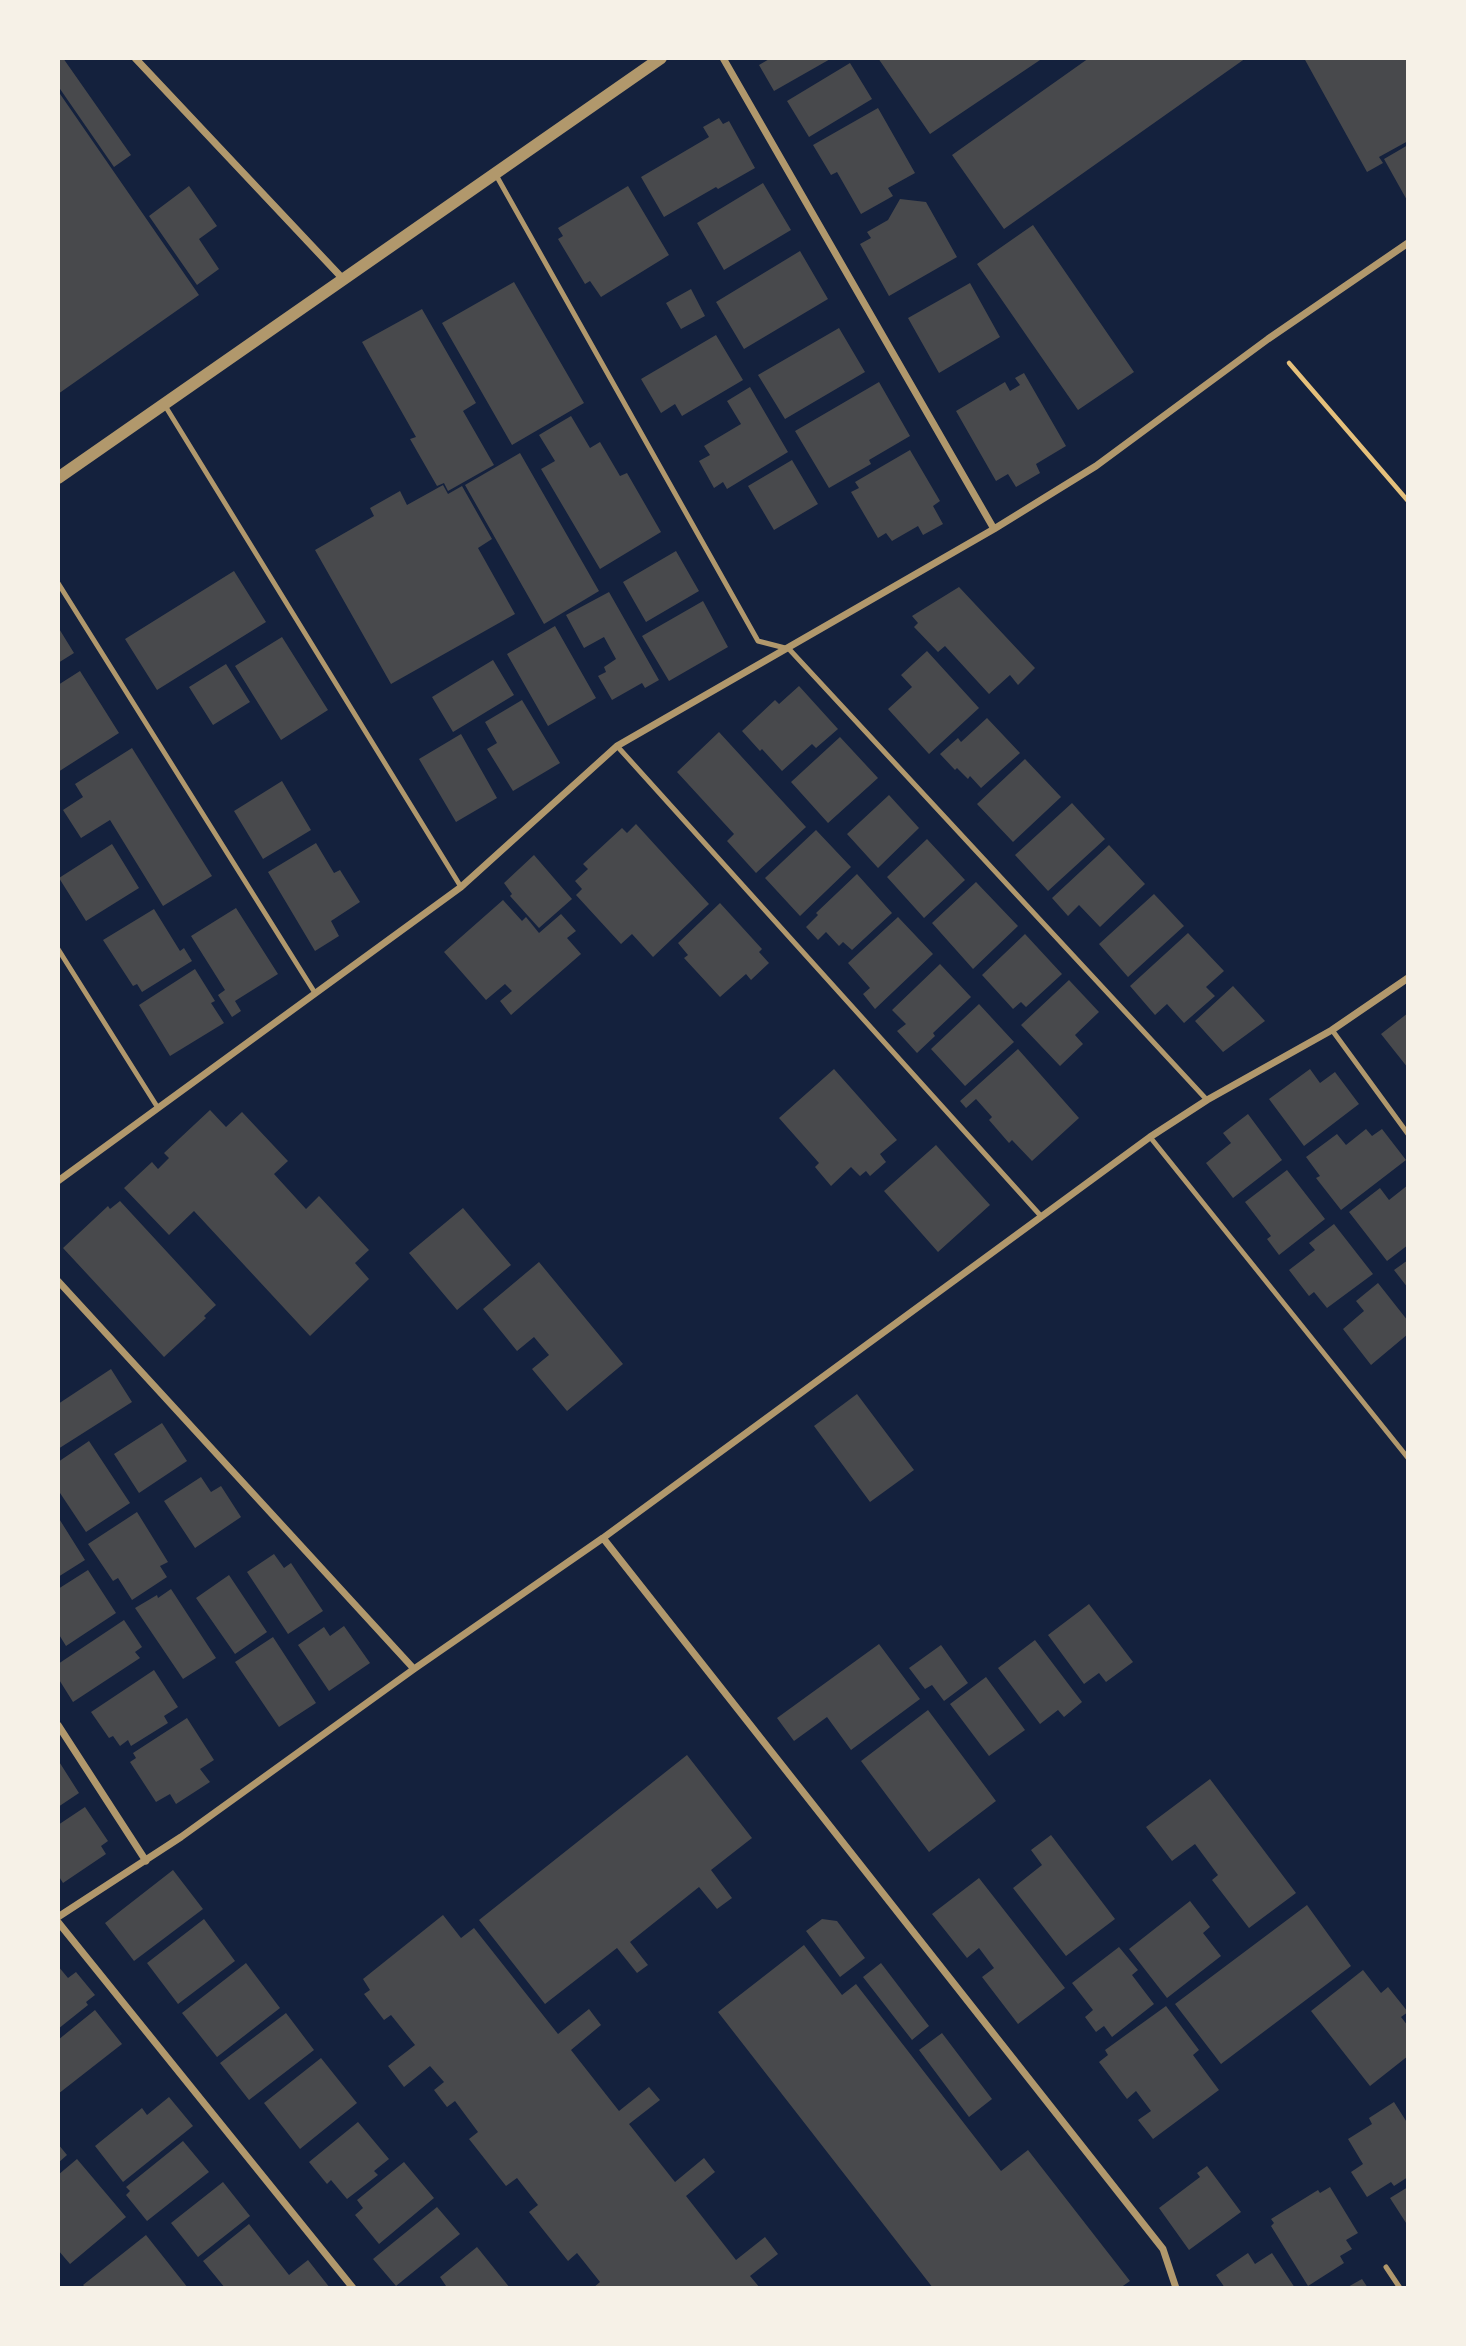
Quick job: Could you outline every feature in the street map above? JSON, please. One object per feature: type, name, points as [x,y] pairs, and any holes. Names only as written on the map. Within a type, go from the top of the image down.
[{"type":"street","points":[[135,58],[344,280]]},
{"type":"street","points":[[58,478],[661,58]]},
{"type":"street","points":[[723,58],[994,529]]},
{"type":"street","points":[[58,1181],[461,887],[617,746],[789,649],[1096,466],[1268,339],[1408,243]]},
{"type":"street","points":[[353,2288],[58,1920],[146,1861],[414,1669],[603,1538],[1040,1215],[1150,1137],[1207,1100],[1332,1030],[1408,978]]},
{"type":"street","points":[[58,1281],[414,1669]]},
{"type":"street","points":[[603,1538],[1163,2249],[1176,2288]]},
{"type":"street","points":[[58,1725],[146,1861]]},
{"type":"lane","points":[[494,172],[758,642],[789,649],[1207,1100]]},
{"type":"lane","points":[[164,404],[461,887]]},
{"type":"lane","points":[[58,583],[315,993]]},
{"type":"lane","points":[[617,746],[1040,1215]]},
{"type":"lane","points":[[58,949],[158,1108]]},
{"type":"lane","points":[[1332,1030],[1408,1134]]},
{"type":"lane","points":[[1150,1137],[1408,1458]]},
{"type":"lane","points":[[1386,2267],[1400,2288]]},
{"type":"path","points":[[1268,339],[1408,501]]},
{"type":"building","points":[[58,58],[63,58],[131,155],[114,167],[58,86]]},
{"type":"building","points":[[771,58],[832,58],[774,91],[759,65]]},
{"type":"building","points":[[878,58],[1043,58],[930,134]]},
{"type":"building","points":[[1089,58],[1246,58],[1004,229],[952,155]]},
{"type":"building","points":[[1304,58],[1408,58],[1408,141],[1379,157],[1383,163],[1367,172]]},
{"type":"building","points":[[850,63],[872,99],[809,137],[787,101]]},
{"type":"building","points":[[58,91],[199,295],[58,394]]},
{"type":"building","points":[[878,108],[915,173],[888,188],[893,196],[861,214],[837,172],[831,175],[813,145]]},
{"type":"building","points":[[719,118],[723,124],[729,121],[755,168],[664,217],[641,177],[709,137],[703,127]]},
{"type":"building","points":[[1408,145],[1408,202],[1384,159]]},
{"type":"building","points":[[763,183],[791,230],[724,270],[697,223]]},
{"type":"building","points":[[189,186],[217,226],[199,239],[219,269],[197,285],[149,216]]},
{"type":"building","points":[[628,186],[669,255],[601,297],[590,281],[585,284],[558,239],[563,236],[558,228]]},
{"type":"building","points":[[900,199],[926,202],[957,257],[889,296],[860,244],[871,238],[867,232],[888,220]]},
{"type":"building","points":[[1033,225],[1134,372],[1078,410],[977,264]]},
{"type":"building","points":[[800,251],[828,299],[744,349],[716,302]]},
{"type":"building","points":[[514,282],[584,403],[512,445],[442,323]]},
{"type":"building","points":[[970,283],[1000,337],[939,373],[908,318]]},
{"type":"building","points":[[691,289],[705,316],[681,329],[666,303]]},
{"type":"building","points":[[422,309],[476,403],[463,411],[494,465],[448,491],[444,483],[437,486],[410,439],[416,437],[362,342]]},
{"type":"building","points":[[839,328],[865,372],[785,419],[758,375]]},
{"type":"building","points":[[716,335],[743,380],[682,416],[675,404],[661,413],[641,379]]},
{"type":"building","points":[[1024,373],[1066,446],[1036,464],[1040,473],[1016,487],[1008,474],[996,481],[956,411],[1005,382],[1010,391],[1020,385],[1015,378]]},
{"type":"building","points":[[879,382],[910,436],[869,460],[871,464],[829,488],[795,431]]},
{"type":"building","points":[[750,387],[788,452],[727,489],[723,482],[714,488],[699,461],[710,455],[704,446],[741,424],[727,401]]},
{"type":"building","points":[[571,416],[590,448],[600,442],[620,476],[627,473],[661,532],[600,569],[541,469],[555,461],[539,435]]},
{"type":"building","points":[[910,450],[940,501],[933,506],[943,524],[923,535],[918,526],[892,541],[886,533],[878,538],[851,492],[859,488],[855,482]]},
{"type":"building","points":[[520,453],[599,591],[544,624],[465,485]]},
{"type":"building","points":[[792,460],[818,504],[774,530],[748,486]]},
{"type":"building","points":[[443,485],[448,494],[462,486],[492,539],[478,548],[515,614],[391,684],[315,550],[374,516],[370,508],[400,491],[407,505]]},
{"type":"building","points":[[676,551],[699,591],[646,622],[623,582]]},
{"type":"building","points":[[234,571],[266,622],[157,690],[125,639]]},
{"type":"building","points":[[959,587],[1035,668],[1018,685],[1010,675],[989,694],[945,646],[938,652],[914,627],[918,623],[912,616]]},
{"type":"building","points":[[609,592],[659,680],[645,688],[642,683],[612,700],[598,676],[606,672],[604,667],[616,659],[604,637],[584,648],[566,615]]},
{"type":"building","points":[[703,601],[728,647],[669,681],[642,636]]},
{"type":"building","points":[[555,626],[596,698],[548,726],[507,654]]},
{"type":"building","points":[[58,627],[74,653],[58,663]]},
{"type":"building","points":[[282,637],[328,710],[281,740],[235,666]]},
{"type":"building","points":[[927,651],[979,708],[929,754],[888,709],[912,687],[901,675]]},
{"type":"building","points":[[493,660],[514,695],[453,732],[432,697]]},
{"type":"building","points":[[226,664],[250,702],[213,725],[189,687]]},
{"type":"building","points":[[80,671],[119,733],[58,772],[58,685]]},
{"type":"building","points":[[799,686],[838,729],[816,748],[812,744],[782,771],[742,731],[775,700],[779,704]]},
{"type":"building","points":[[522,700],[560,763],[513,791],[487,749],[497,743],[485,722]]},
{"type":"building","points":[[987,718],[1020,753],[981,788],[970,776],[968,779],[957,768],[955,770],[940,754],[958,738],[961,742]]},
{"type":"building","points":[[719,732],[806,827],[756,873],[727,841],[734,834],[677,772]]},
{"type":"building","points":[[461,734],[497,798],[456,822],[419,759]]},
{"type":"building","points":[[840,737],[878,778],[828,823],[791,782]]},
{"type":"building","points":[[132,748],[212,876],[163,906],[110,820],[81,838],[63,810],[83,797],[75,784]]},
{"type":"building","points":[[1025,759],[1061,797],[1013,842],[977,804]]},
{"type":"building","points":[[282,781],[311,830],[263,859],[234,811]]},
{"type":"building","points":[[889,795],[919,828],[878,868],[847,834]]},
{"type":"building","points":[[1072,803],[1105,839],[1048,891],[1015,855]]},
{"type":"building","points":[[636,824],[709,904],[653,957],[632,934],[621,944],[576,895],[582,889],[575,881],[588,869],[583,864],[622,828],[627,833]]},
{"type":"building","points":[[816,830],[851,867],[800,916],[765,878]]},
{"type":"building","points":[[927,839],[965,880],[924,918],[887,877]]},
{"type":"building","points":[[316,843],[334,873],[340,870],[360,902],[331,921],[339,936],[315,951],[268,872]]},
{"type":"building","points":[[112,844],[139,888],[86,921],[59,878]]},
{"type":"building","points":[[1109,845],[1145,884],[1100,927],[1079,905],[1068,916],[1052,898]]},
{"type":"building","points":[[534,855],[572,899],[539,928],[510,896],[512,894],[504,883]]},
{"type":"building","points":[[857,874],[892,913],[852,950],[843,942],[839,946],[826,932],[818,940],[806,927],[818,915],[816,913]]},
{"type":"building","points":[[976,882],[1018,926],[973,969],[932,923]]},
{"type":"building","points":[[1154,894],[1184,926],[1128,977],[1099,944]]},
{"type":"building","points":[[503,900],[522,921],[526,917],[539,933],[561,914],[576,931],[567,938],[581,954],[511,1015],[500,1001],[512,991],[505,984],[486,1000],[444,952]]},
{"type":"building","points":[[720,903],[762,949],[759,952],[769,963],[751,980],[746,974],[720,997],[684,958],[688,955],[678,943]]},
{"type":"building","points":[[236,908],[278,974],[235,1001],[241,1011],[232,1017],[218,995],[225,990],[191,936]]},
{"type":"building","points":[[154,909],[180,951],[184,948],[192,961],[142,992],[137,984],[133,986],[103,940]]},
{"type":"building","points":[[898,917],[933,954],[875,1009],[863,994],[870,988],[848,963]]},
{"type":"building","points":[[1188,933],[1224,971],[1206,987],[1215,996],[1184,1023],[1167,1004],[1155,1015],[1130,986]]},
{"type":"building","points":[[1025,934],[1062,974],[1026,1007],[1021,1002],[1013,1009],[982,975]]},
{"type":"building","points":[[940,964],[971,997],[933,1033],[935,1036],[917,1053],[897,1031],[906,1024],[892,1010]]},
{"type":"building","points":[[195,969],[215,1001],[211,1003],[224,1023],[170,1056],[139,1005]]},
{"type":"building","points":[[1069,980],[1099,1012],[1075,1035],[1083,1044],[1060,1066],[1021,1025]]},
{"type":"building","points":[[1233,986],[1265,1021],[1223,1052],[1195,1021]]},
{"type":"building","points":[[979,1004],[1014,1042],[965,1086],[931,1049]]},
{"type":"building","points":[[1408,1013],[1408,1068],[1381,1034]]},
{"type":"building","points":[[1018,1049],[1079,1118],[1032,1161],[1012,1140],[1009,1143],[989,1120],[992,1117],[976,1099],[966,1108],[960,1101]]},
{"type":"building","points":[[834,1069],[897,1140],[880,1154],[886,1162],[870,1176],[866,1171],[860,1176],[851,1167],[831,1186],[815,1167],[819,1163],[779,1118]]},
{"type":"building","points":[[1310,1069],[1320,1083],[1335,1072],[1359,1104],[1304,1146],[1269,1099]]},
{"type":"building","points":[[210,1110],[226,1127],[242,1112],[288,1161],[274,1174],[306,1209],[319,1196],[369,1250],[355,1263],[369,1279],[310,1336],[194,1211],[169,1235],[124,1188],[152,1162],[158,1169],[169,1158],[164,1153]]},
{"type":"building","points":[[1248,1114],[1282,1160],[1233,1198],[1206,1163],[1231,1143],[1223,1133]]},
{"type":"building","points":[[1366,1129],[1372,1136],[1382,1129],[1406,1160],[1341,1210],[1316,1178],[1320,1176],[1306,1157],[1337,1134],[1346,1145]]},
{"type":"building","points":[[936,1145],[990,1205],[938,1252],[884,1191]]},
{"type":"building","points":[[1287,1170],[1325,1219],[1279,1255],[1267,1239],[1271,1236],[1245,1202]]},
{"type":"building","points":[[1408,1185],[1408,1245],[1387,1261],[1349,1212],[1380,1188],[1389,1200]]},
{"type":"building","points":[[120,1201],[216,1305],[204,1316],[206,1318],[164,1357],[63,1248],[108,1206],[110,1209]]},
{"type":"building","points":[[463,1208],[511,1265],[457,1310],[409,1253]]},
{"type":"building","points":[[1334,1224],[1373,1274],[1327,1308],[1314,1292],[1309,1296],[1289,1270],[1315,1250],[1309,1243]]},
{"type":"building","points":[[1408,1260],[1408,1288],[1394,1270]]},
{"type":"building","points":[[539,1262],[623,1364],[567,1411],[532,1369],[549,1355],[534,1337],[517,1351],[483,1309]]},
{"type":"building","points":[[1378,1283],[1408,1321],[1408,1334],[1371,1365],[1343,1329],[1364,1311],[1356,1301]]},
{"type":"building","points":[[111,1369],[132,1402],[58,1449],[58,1404]]},
{"type":"building","points":[[857,1394],[914,1470],[870,1502],[814,1426]]},
{"type":"building","points":[[162,1423],[187,1461],[139,1493],[114,1454]]},
{"type":"building","points":[[89,1441],[130,1503],[86,1532],[58,1490],[58,1462]]},
{"type":"building","points":[[201,1477],[211,1492],[221,1486],[241,1517],[195,1548],[164,1501]]},
{"type":"building","points":[[137,1512],[168,1562],[160,1566],[167,1577],[132,1600],[118,1578],[113,1581],[88,1544]]},
{"type":"building","points":[[58,1517],[85,1560],[58,1577]]},
{"type":"building","points":[[274,1554],[284,1568],[291,1563],[323,1611],[288,1634],[247,1572]]},
{"type":"building","points":[[88,1570],[116,1613],[66,1646],[58,1633],[58,1589]]},
{"type":"building","points":[[229,1575],[267,1632],[235,1654],[196,1598]]},
{"type":"building","points":[[171,1589],[216,1658],[183,1679],[135,1608]]},
{"type":"building","points":[[1089,1604],[1133,1662],[1106,1682],[1099,1673],[1084,1684],[1048,1635]]},
{"type":"building","points":[[124,1620],[142,1647],[135,1652],[140,1658],[73,1702],[58,1678],[58,1664]]},
{"type":"building","points":[[344,1626],[370,1663],[329,1691],[298,1645],[324,1627],[330,1636]]},
{"type":"building","points":[[273,1637],[316,1703],[279,1727],[235,1662]]},
{"type":"building","points":[[1035,1640],[1082,1702],[1064,1717],[1058,1710],[1040,1724],[998,1668]]},
{"type":"building","points":[[879,1644],[920,1699],[851,1750],[827,1717],[794,1741],[777,1718]]},
{"type":"building","points":[[941,1645],[968,1683],[944,1701],[932,1685],[925,1689],[909,1668]]},
{"type":"building","points":[[154,1670],[178,1707],[164,1716],[168,1723],[131,1746],[128,1740],[120,1746],[113,1736],[109,1738],[91,1712]]},
{"type":"building","points":[[986,1677],[1025,1730],[989,1756],[950,1704]]},
{"type":"building","points":[[928,1710],[996,1801],[929,1852],[861,1761]]},
{"type":"building","points":[[187,1718],[214,1760],[200,1769],[210,1782],[176,1804],[170,1794],[156,1802],[130,1762],[136,1758],[133,1753]]},
{"type":"building","points":[[687,1755],[752,1838],[711,1870],[732,1898],[717,1909],[699,1887],[630,1942],[648,1965],[637,1973],[617,1948],[545,2004],[479,1920]]},
{"type":"building","points":[[58,1760],[79,1793],[58,1807]]},
{"type":"building","points":[[1210,1779],[1296,1893],[1249,1928],[1212,1880],[1218,1875],[1195,1844],[1172,1861],[1146,1827]]},
{"type":"building","points":[[85,1807],[108,1841],[101,1846],[106,1854],[63,1883],[58,1875],[58,1825]]},
{"type":"building","points":[[1051,1835],[1115,1919],[1066,1956],[1013,1888],[1042,1865],[1031,1850]]},
{"type":"building","points":[[173,1870],[203,1909],[134,1961],[105,1923]]},
{"type":"building","points":[[979,1878],[1065,1988],[1018,2024],[982,1977],[994,1968],[979,1948],[967,1958],[932,1914]]},
{"type":"building","points":[[1190,1901],[1210,1927],[1203,1933],[1221,1956],[1167,1998],[1129,1949]]},
{"type":"building","points":[[1307,1905],[1351,1966],[1221,2064],[1175,2004]]},
{"type":"building","points":[[443,1915],[461,1938],[474,1928],[558,2034],[589,2009],[601,2025],[571,2050],[619,2111],[649,2087],[660,2100],[629,2124],[675,2182],[704,2158],[715,2172],[686,2196],[736,2260],[765,2237],[778,2254],[750,2276],[760,2288],[593,2288],[600,2282],[577,2253],[568,2261],[529,2212],[538,2205],[517,2178],[506,2186],[469,2139],[478,2132],[455,2101],[447,2107],[434,2090],[444,2082],[430,2066],[404,2087],[388,2066],[415,2045],[391,2015],[384,2020],[364,1994],[370,1990],[363,1979]]},
{"type":"building","points":[[204,1919],[235,1961],[178,2004],[147,1963]]},
{"type":"building","points":[[822,1919],[837,1921],[865,1958],[840,1977],[806,1931]]},
{"type":"building","points":[[804,1945],[842,1995],[856,1984],[1001,2171],[1028,2150],[1130,2281],[1120,2288],[933,2288],[718,2012]]},
{"type":"building","points":[[1119,1947],[1138,1970],[1132,1975],[1154,2004],[1112,2037],[1104,2026],[1096,2032],[1085,2017],[1093,2010],[1072,1983]]},
{"type":"building","points":[[246,1963],[280,2008],[217,2057],[182,2013]]},
{"type":"building","points":[[881,1963],[929,2026],[912,2040],[863,1977]]},
{"type":"building","points":[[58,1966],[68,1978],[76,1972],[95,1995],[86,2002],[88,2005],[58,2029]]},
{"type":"building","points":[[1363,1970],[1381,1993],[1388,1987],[1408,2012],[1401,2017],[1408,2026],[1408,2056],[1370,2086],[1311,2011]]},
{"type":"building","points":[[1166,2006],[1199,2050],[1193,2055],[1219,2090],[1153,2139],[1138,2120],[1151,2111],[1136,2091],[1127,2099],[1099,2062],[1108,2055],[1105,2050]]},
{"type":"building","points":[[95,2010],[122,2044],[58,2094],[58,2040]]},
{"type":"building","points":[[286,2013],[314,2050],[249,2100],[220,2063]]},
{"type":"building","points":[[942,2033],[992,2099],[969,2117],[919,2050]]},
{"type":"building","points":[[321,2058],[357,2103],[300,2149],[264,2103]]},
{"type":"building","points":[[169,2097],[193,2126],[123,2182],[95,2146],[142,2108],[147,2115]]},
{"type":"building","points":[[1394,2102],[1408,2124],[1408,2177],[1394,2186],[1391,2182],[1367,2197],[1351,2172],[1363,2164],[1348,2139],[1372,2124],[1369,2118]]},
{"type":"building","points":[[358,2122],[389,2159],[374,2171],[378,2175],[347,2199],[331,2180],[327,2184],[309,2162]]},
{"type":"building","points":[[183,2141],[209,2172],[147,2221],[126,2195],[130,2191],[126,2187]]},
{"type":"building","points":[[58,2144],[67,2155],[58,2163]]},
{"type":"building","points":[[77,2159],[126,2217],[70,2264],[58,2250],[58,2175]]},
{"type":"building","points":[[404,2162],[434,2198],[379,2244],[355,2215],[363,2208],[357,2200]]},
{"type":"building","points":[[1207,2166],[1241,2212],[1189,2250],[1159,2208],[1200,2177],[1197,2173]]},
{"type":"building","points":[[223,2182],[250,2216],[198,2257],[171,2223]]},
{"type":"building","points":[[1330,2187],[1358,2233],[1346,2240],[1352,2249],[1340,2256],[1344,2263],[1308,2286],[1271,2226],[1274,2223],[1271,2219],[1318,2190],[1320,2193]]},
{"type":"building","points":[[1408,2187],[1408,2226],[1390,2198]]},
{"type":"building","points":[[437,2207],[460,2234],[396,2286],[373,2259]]},
{"type":"building","points":[[249,2224],[289,2275],[308,2260],[330,2288],[225,2288],[203,2261]]},
{"type":"building","points":[[146,2235],[188,2288],[86,2288],[83,2285]]},
{"type":"building","points":[[477,2247],[510,2288],[443,2288],[446,2286],[440,2277]]},
{"type":"building","points":[[1248,2253],[1255,2264],[1272,2253],[1295,2288],[1225,2288],[1216,2275]]},
{"type":"building","points":[[1362,2279],[1368,2288],[1346,2288]]}]
